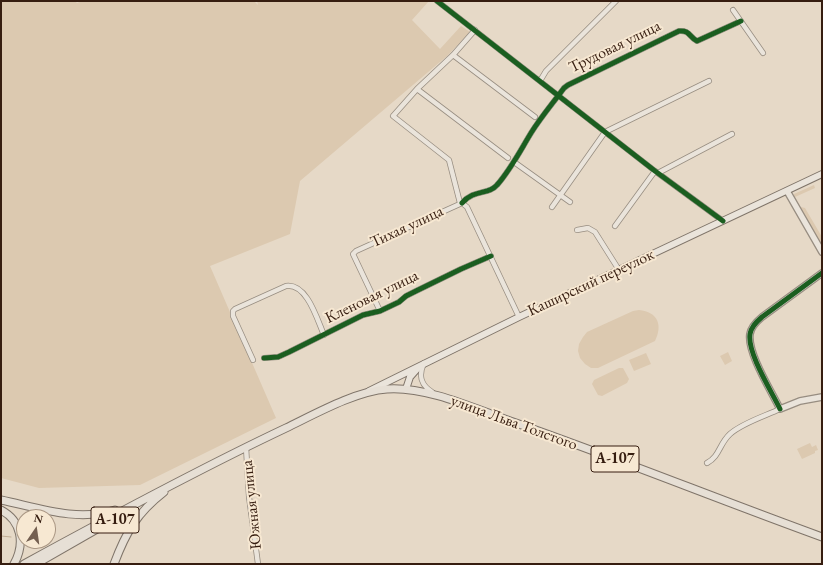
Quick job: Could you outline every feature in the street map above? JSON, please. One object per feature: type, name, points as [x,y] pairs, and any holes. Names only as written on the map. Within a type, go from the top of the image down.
[{"type":"highway","name":"улица Льва Толстого","points":[[360,395],[382,389],[406,389],[435,394],[536,430],[822,537]]},
{"type":"highway","name":"А-107","points":[[24,564],[132,504],[246,447],[360,395]]},
{"type":"highway","name":"А-107","points":[[36,564],[193,474]]},
{"type":"highway","points":[[114,564],[133,522],[167,489]]},
{"type":"highway","points":[[1,500],[59,513],[79,515],[107,513],[132,504]]},
{"type":"highway","points":[[1,510],[12,518],[20,534],[21,546],[14,564]]},
{"type":"main road","name":"Каширский переулок","points":[[360,395],[519,317],[822,174]]},
{"type":"main road","points":[[406,389],[410,377],[424,363]]},
{"type":"street","points":[[437,1],[656,172],[723,221]]},
{"type":"street","points":[[540,81],[546,71],[616,1]]},
{"type":"street","points":[[733,10],[762,53]]},
{"type":"street","name":"Трудовая улица","points":[[497,186],[514,162],[532,132],[568,84],[679,31],[687,32],[697,41],[741,21]]},
{"type":"street","points":[[475,30],[453,55],[417,89],[393,116],[449,160],[461,203],[467,208],[519,317]]},
{"type":"street","points":[[453,55],[535,117]]},
{"type":"street","points":[[552,207],[605,132],[709,81]]},
{"type":"street","points":[[417,89],[508,158]]},
{"type":"street","points":[[615,226],[656,172],[732,134]]},
{"type":"street","points":[[514,162],[570,202]]},
{"type":"street","name":"Тихая улица","points":[[380,311],[353,254],[356,251],[461,203],[475,193],[488,191],[497,186]]},
{"type":"street","points":[[787,190],[822,252]]},
{"type":"street","points":[[577,230],[588,228],[595,232],[619,270]]},
{"type":"street","name":"Кленовая улица","points":[[264,358],[278,357],[363,315],[380,311],[399,302],[416,290],[491,256]]},
{"type":"street","points":[[780,409],[753,355],[750,342],[751,330],[755,322],[822,273]]},
{"type":"street","points":[[253,360],[233,316],[233,311],[286,286],[295,286],[303,292],[324,335]]},
{"type":"street","points":[[424,363],[421,372],[421,382],[429,391],[435,394]]},
{"type":"street","points":[[707,463],[715,458],[725,439],[735,430],[800,401],[822,397]]},
{"type":"street","name":"Южная улица","points":[[246,447],[249,497],[258,564]]},
{"type":"shaded area","points":[[1,1],[75,1],[77,3],[82,1],[254,1],[258,5],[257,1],[429,1],[412,20],[440,49],[461,26],[470,32],[447,56],[300,181],[290,234],[210,266],[276,418],[140,485],[39,488],[1,478]]},
{"type":"shaded area","points":[[814,185],[815,188],[795,197],[794,196],[794,194]]},
{"type":"shaded area","points":[[800,208],[805,208],[822,237],[822,246]]},
{"type":"shaded area","points":[[639,310],[651,313],[655,316],[659,330],[655,341],[598,368],[591,368],[585,364],[580,358],[578,351],[579,344],[587,332],[633,311]]},
{"type":"shaded area","points":[[728,352],[732,361],[725,365],[720,356]]},
{"type":"shaded area","points":[[646,353],[651,364],[634,371],[629,360]]},
{"type":"shaded area","points":[[619,368],[623,368],[629,379],[627,383],[602,396],[598,395],[592,384],[594,380]]},
{"type":"shaded area","points":[[810,443],[812,447],[816,445],[818,450],[802,459],[797,449]]},
{"type":"waterway","points":[[1,536],[11,537]]},
{"type":"cycle path","points":[[437,1],[655,171],[723,221]]},
{"type":"cycle path","points":[[462,203],[471,196],[490,190],[497,185],[511,166],[539,121],[564,88],[568,85],[679,31],[687,33],[697,41],[741,21]]},
{"type":"cycle path","points":[[264,358],[278,357],[363,315],[380,311],[399,302],[406,296],[491,256]]},
{"type":"cycle path","points":[[780,409],[766,383],[752,351],[750,342],[751,329],[762,317],[822,273]]}]
